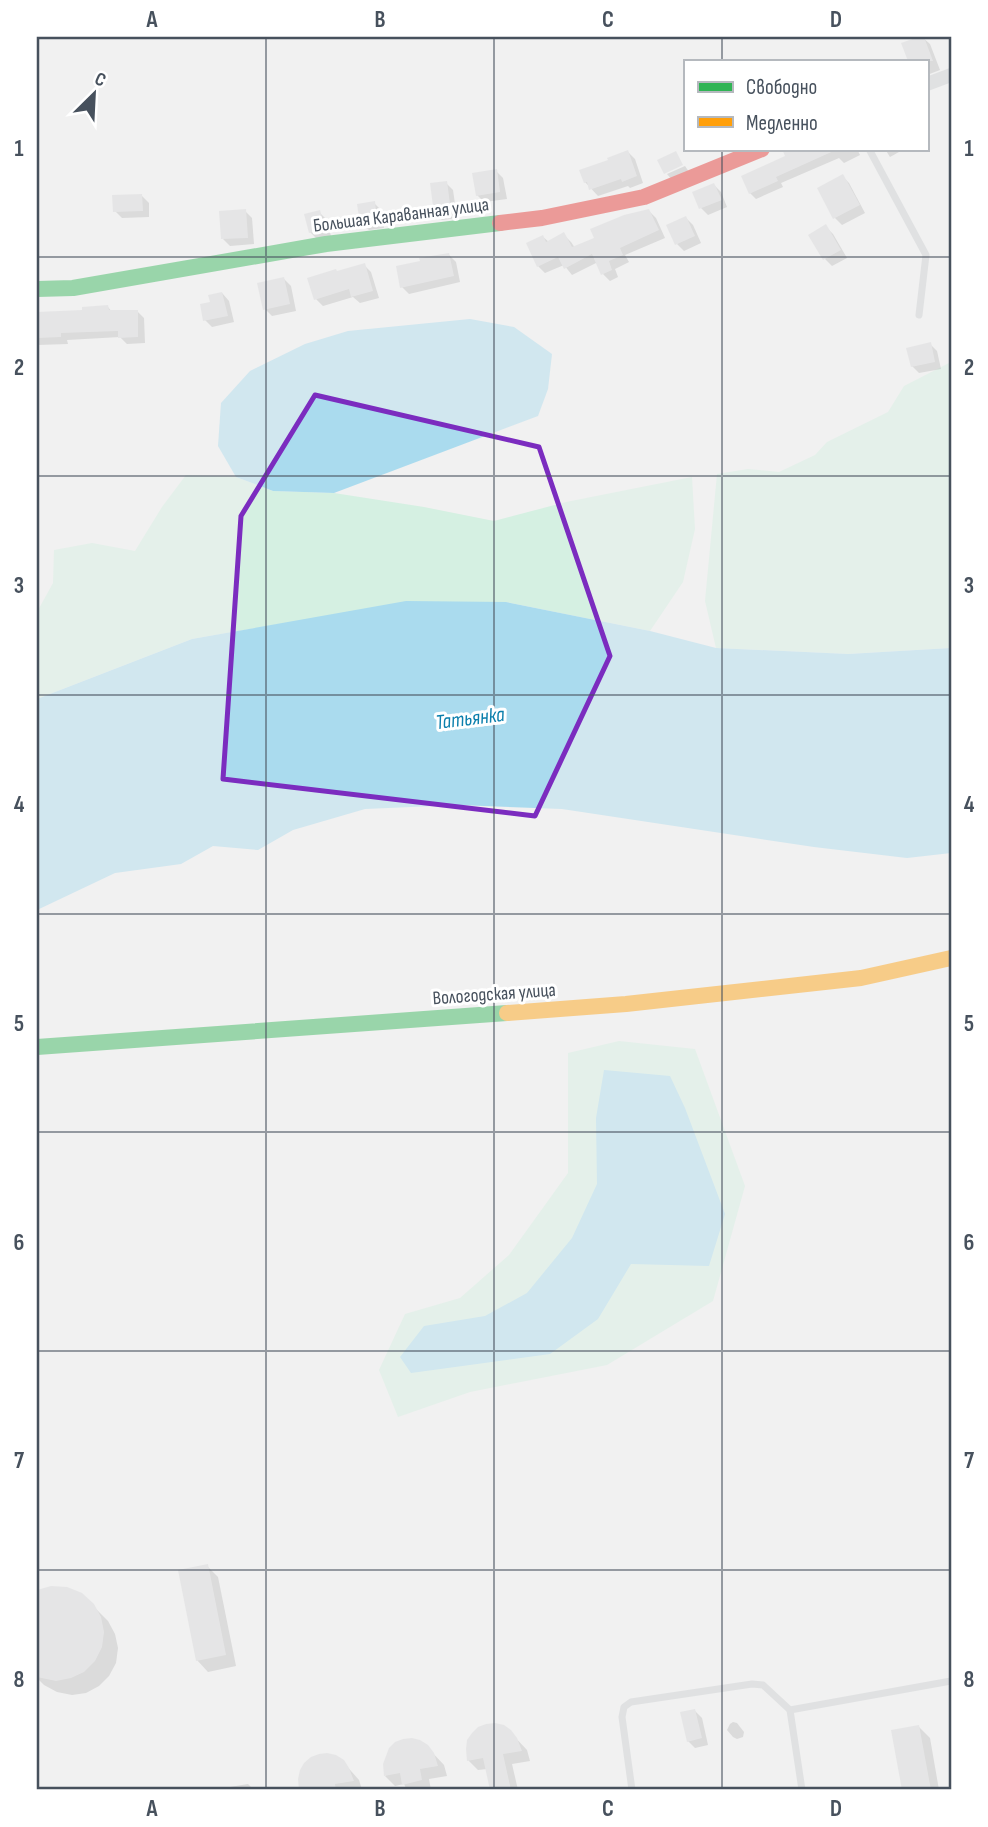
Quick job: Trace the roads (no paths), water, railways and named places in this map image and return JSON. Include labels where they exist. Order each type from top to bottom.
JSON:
[{"type":"main road","name":"Большая Караванная улица","points":[[37,289],[73,288],[326,244],[542,218],[643,197],[760,150]]},
{"type":"main road","name":"Вологодская улица","points":[[37,1047],[626,1004],[861,978],[951,958]]},
{"type":"street","points":[[928,84],[951,75]]},
{"type":"lane","points":[[870,150],[926,255],[919,315]]},
{"type":"lane","points":[[790,1710],[951,1681]]},
{"type":"lane","points":[[632,1790],[622,1717],[624,1707],[631,1702],[752,1684],[763,1685],[790,1710],[802,1790]]},
{"type":"water","points":[[470,319],[514,327],[552,354],[548,389],[538,416],[334,493],[273,491],[236,477],[218,446],[221,403],[250,371],[305,344],[348,331]]},
{"type":"water","name":"Татьянка","points":[[406,601],[506,602],[650,631],[716,648],[848,654],[951,648],[951,853],[907,858],[814,847],[562,809],[457,805],[365,809],[293,830],[258,850],[213,846],[181,864],[115,873],[37,910],[37,699],[192,639]]},
{"type":"water","points":[[604,1070],[670,1076],[725,1214],[709,1266],[631,1264],[598,1319],[550,1354],[411,1373],[400,1357],[424,1326],[485,1316],[527,1293],[572,1238],[597,1184],[596,1118]]}]
